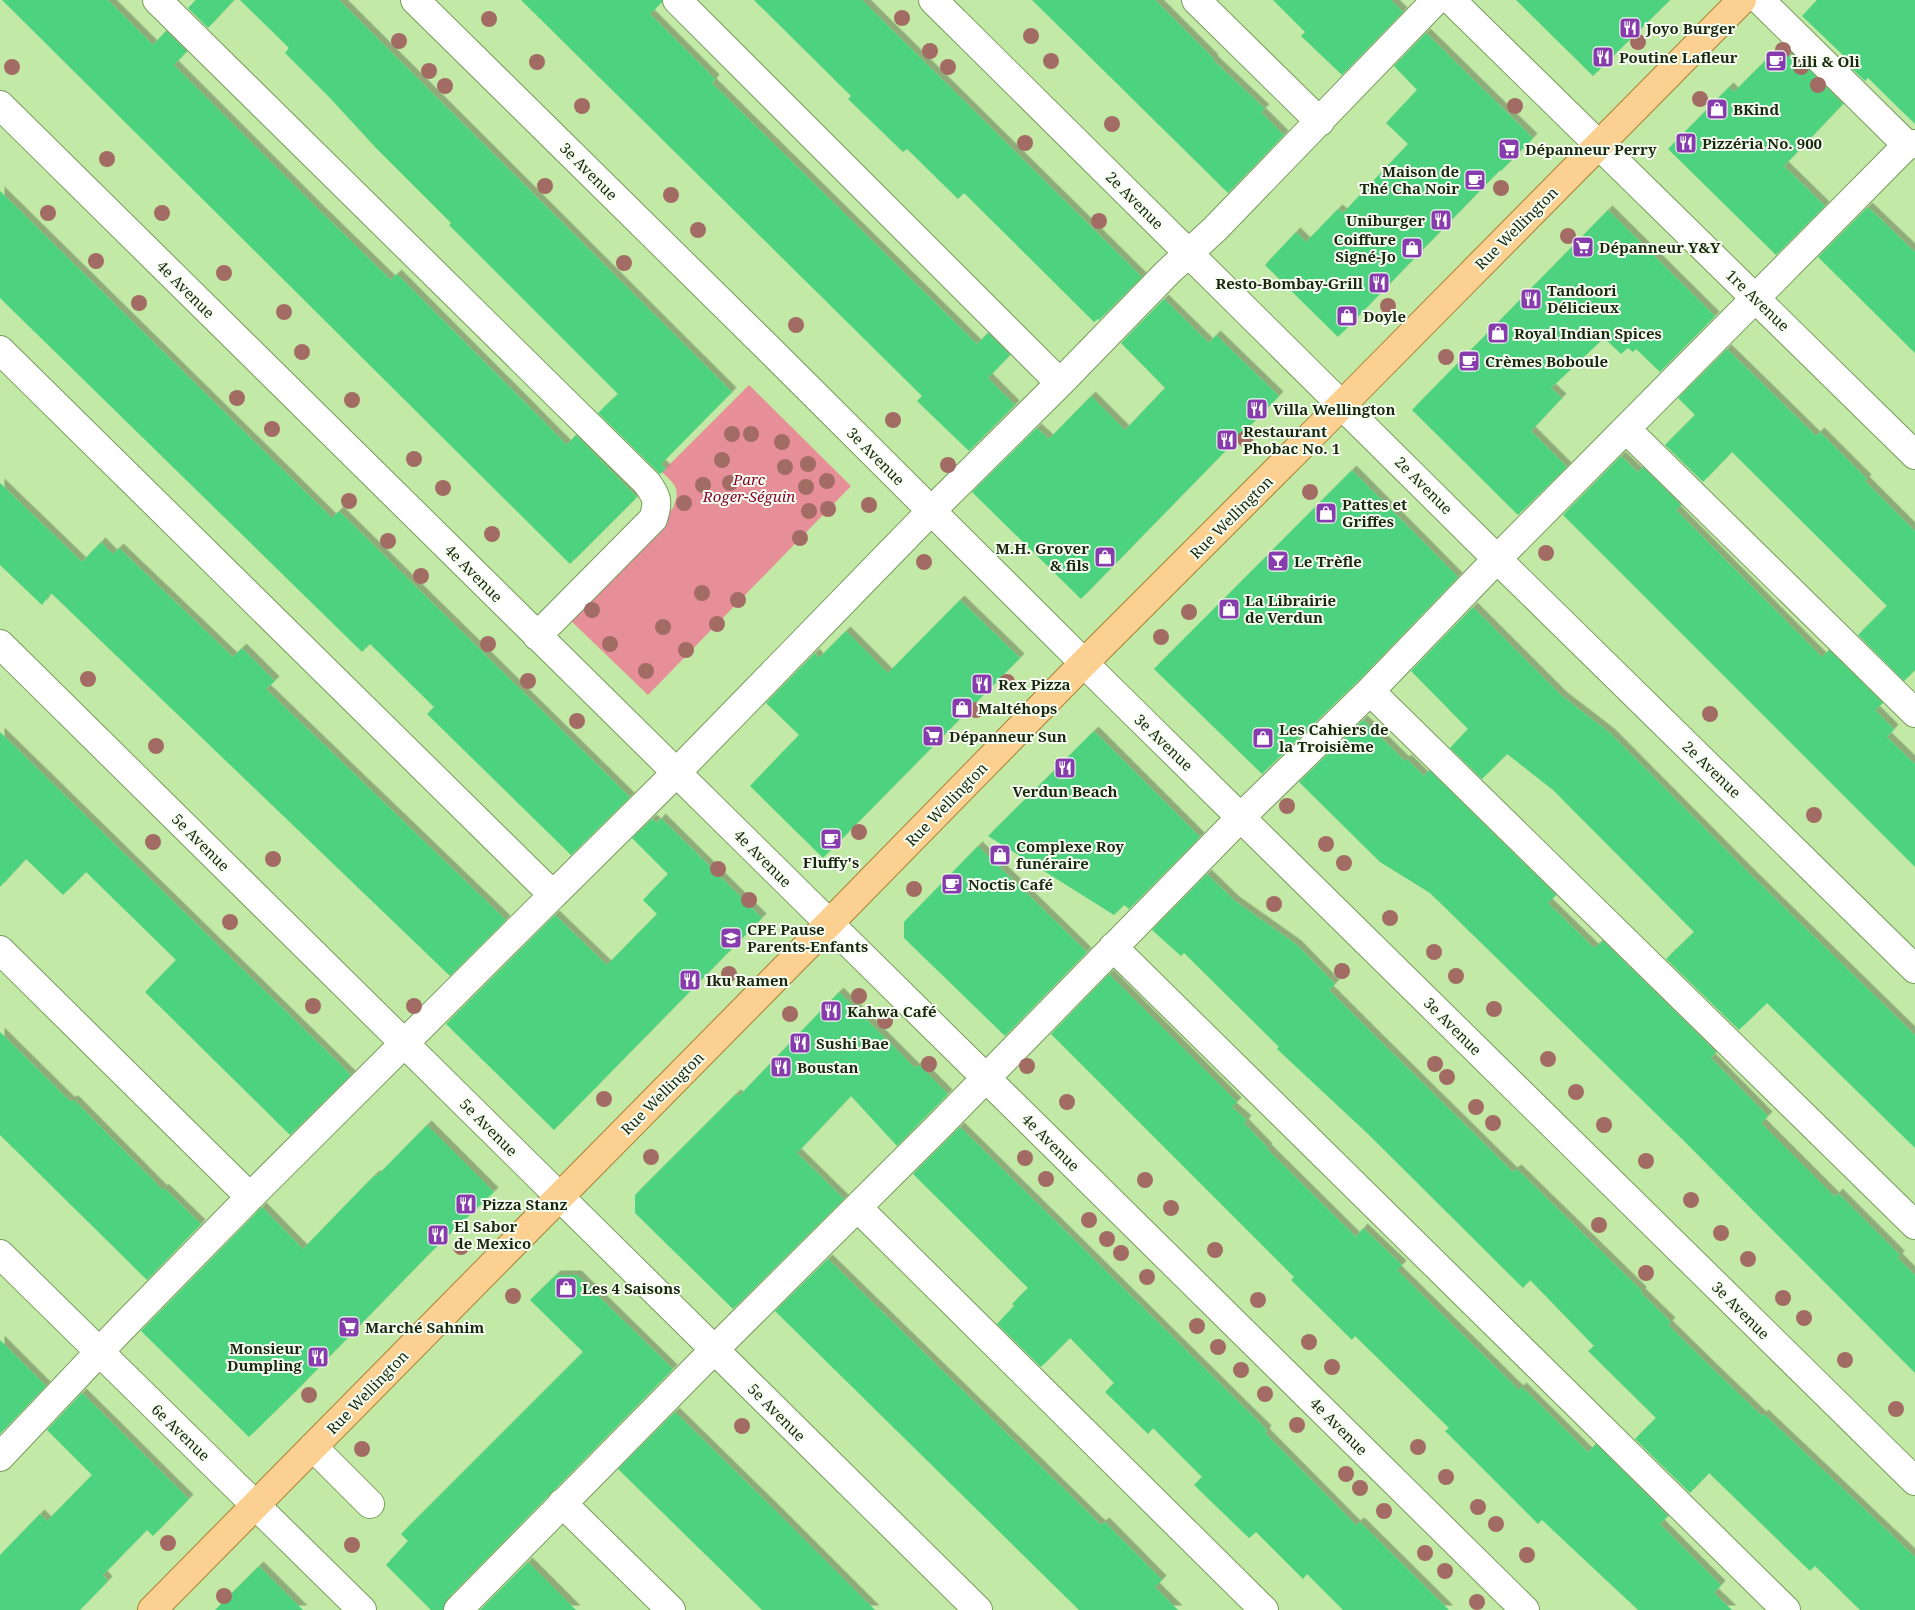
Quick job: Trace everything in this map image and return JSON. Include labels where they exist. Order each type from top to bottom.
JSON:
[{"type":"main road","name":"Rue Wellington","points":[[152,1610],[1084,663],[1742,0]]},
{"type":"street","points":[[156,0],[640,476],[656,496],[657,508],[653,519],[537,636]]},
{"type":"street","name":"3e Avenue","points":[[415,0],[1084,663],[1915,1481]]},
{"type":"street","points":[[677,0],[1060,383]]},
{"type":"street","name":"2e Avenue","points":[[933,0],[1915,969]]},
{"type":"street","points":[[1196,0],[1320,122]]},
{"type":"street","points":[[0,1457],[250,1197],[406,1044],[676,773],[932,511],[1215,229],[1436,0]]},
{"type":"street","name":"1re Avenue","points":[[1451,0],[1915,455]]},
{"type":"street","points":[[458,1610],[714,1350],[858,1208],[1241,817],[1370,691],[1756,297],[1911,145],[1760,0]]},
{"type":"street","name":"4e Avenue","points":[[0,105],[1526,1610]]},
{"type":"street","points":[[0,350],[553,895]]},
{"type":"street","points":[[1626,430],[1915,713]]},
{"type":"street","name":"5e Avenue","points":[[0,644],[978,1610]]},
{"type":"street","points":[[1370,691],[1915,1225]]},
{"type":"street","points":[[1114,947],[1786,1610]]},
{"type":"street","points":[[0,950],[250,1197]]},
{"type":"street","points":[[858,1208],[1264,1610]]},
{"type":"street","name":"6e Avenue","points":[[0,1254],[362,1610]]},
{"type":"street","points":[[313,1447],[370,1504]]},
{"type":"street","points":[[562,1503],[671,1610]]},
{"type":"green space","name":"Parc Roger-Séguin","points":[[749,385],[851,486],[648,695],[568,618],[673,508],[677,496],[676,488],[662,472]]},
{"type":"building","points":[[2,0],[108,0],[153,45],[166,31],[187,51],[174,65],[317,208],[391,280],[397,274],[567,445],[576,435],[637,497],[570,564]]},
{"type":"building","points":[[196,0],[234,0],[208,28],[188,8]]},
{"type":"building","points":[[240,0],[339,0],[732,392],[661,464],[666,469],[660,474],[598,413],[618,394],[449,225],[451,223],[285,53],[289,48]]},
{"type":"building","points":[[521,0],[662,0],[650,14],[715,79],[712,83],[977,344],[988,333],[1010,355],[988,378],[1015,405],[969,451],[917,401],[922,396]]},
{"type":"building","points":[[754,0],[862,0],[1142,277],[1099,320],[1094,322],[964,193],[958,199],[907,149],[903,152],[848,99],[851,96]]},
{"type":"building","points":[[1032,0],[1155,0],[1213,60],[1265,109],[1261,112],[1284,135],[1228,193]]},
{"type":"building","points":[[1273,0],[1391,0],[1403,12],[1342,75],[1301,36],[1305,32]]},
{"type":"building","points":[[1516,0],[1670,0],[1593,76]]},
{"type":"building","points":[[1817,0],[1915,0],[1915,124],[1868,78],[1865,81],[1842,59],[1847,59],[1802,16]]},
{"type":"building","points":[[1426,33],[1533,138],[1338,337],[1265,265],[1296,232],[1306,242],[1338,209],[1343,213],[1408,144],[1386,123],[1417,90],[1394,66]]},
{"type":"building","points":[[1771,55],[1795,56],[1843,104],[1784,166],[1825,206],[1776,255],[1668,149],[1729,87],[1734,92]]},
{"type":"building","points":[[0,191],[332,518],[339,511],[630,797],[571,855],[427,714],[434,707],[370,644],[362,652],[0,298]]},
{"type":"building","points":[[1868,207],[1915,252],[1915,353],[1818,257]]},
{"type":"building","points":[[1608,210],[1715,316],[1660,372],[1636,349],[1633,352],[1628,348],[1621,354],[1604,338],[1551,388],[1562,398],[1531,431],[1567,467],[1518,515],[1412,410]]},
{"type":"building","points":[[1164,299],[1209,343],[1216,335],[1279,396],[1081,599],[972,492],[1037,428],[1049,439],[1091,396],[1125,430],[1165,388],[1121,343]]},
{"type":"building","points":[[1727,349],[1816,436],[1820,432],[1915,531],[1915,670],[1904,681],[1858,635],[1887,606],[1732,452],[1703,482],[1665,445],[1695,415],[1678,398]]},
{"type":"building","points":[[1621,456],[1638,472],[1643,467],[1681,505],[1676,510],[1822,657],[1829,650],[1883,703],[1875,710],[1894,729],[1887,737],[1915,764],[1915,867],[1563,515]]},
{"type":"building","points":[[1352,470],[1458,577],[1359,680],[1262,774],[1154,669]]},
{"type":"building","points":[[0,483],[82,562],[101,542],[113,554],[119,548],[233,657],[242,648],[275,681],[266,689],[506,920],[450,976],[51,593],[42,605],[0,565]]},
{"type":"building","points":[[960,600],[1020,658],[823,858],[750,786],[799,735],[766,703],[815,653],[819,658],[846,631],[888,673]]},
{"type":"building","points":[[1473,607],[1562,696],[1610,733],[1751,875],[1915,1035],[1915,1148],[1767,1003],[1739,1030],[1666,959],[1694,932],[1553,790],[1507,754],[1482,779],[1450,748],[1468,729],[1411,671]]},
{"type":"building","points":[[1363,720],[1405,761],[1407,759],[1424,776],[1429,770],[1556,895],[1548,903],[1594,948],[1603,941],[1716,1052],[1711,1058],[1768,1116],[1761,1123],[1835,1197],[1838,1193],[1900,1255],[1898,1258],[1915,1275],[1915,1373],[1684,1141],[1430,893],[1380,862],[1299,782]]},
{"type":"building","points":[[1094,731],[1200,837],[1129,909],[1124,905],[1114,915],[988,836]]},
{"type":"building","points":[[0,732],[351,1075],[290,1135],[145,992],[176,960],[86,872],[63,895],[26,859],[0,887]]},
{"type":"building","points":[[661,818],[762,918],[554,1130],[446,1024],[555,915],[607,965],[657,914],[643,900],[668,874],[632,838],[652,819],[657,823]]},
{"type":"building","points":[[978,846],[1087,952],[1005,1036],[904,938],[904,922]]},
{"type":"building","points":[[1207,874],[1235,901],[1297,945],[1335,984],[1329,990],[1374,1035],[1513,1172],[1517,1169],[1642,1291],[1641,1293],[1671,1322],[1668,1325],[1716,1372],[1762,1416],[1764,1414],[1915,1557],[1915,1610],[1860,1610],[1815,1566],[1810,1571],[1709,1473],[1690,1493],[1635,1439],[1656,1418],[1588,1351],[1594,1346],[1530,1280],[1523,1288],[1368,1134],[1277,1049],[1279,1047],[1184,953],[1181,956],[1152,930]]},
{"type":"building","points":[[1109,974],[1237,1102],[1232,1107],[1247,1120],[1244,1123],[1267,1149],[1356,1237],[1363,1228],[1402,1265],[1397,1270],[1519,1390],[1522,1387],[1588,1452],[1596,1444],[1668,1516],[1660,1524],[1721,1585],[1714,1593],[1732,1610],[1638,1610],[1542,1520],[1538,1524],[1445,1431],[1449,1428],[1355,1336],[1352,1340],[1291,1280],[1294,1277],[1051,1034]]},
{"type":"building","points":[[839,992],[915,1068],[919,1065],[948,1094],[897,1146],[851,1096],[797,1153],[844,1199],[733,1309],[635,1213],[635,1195],[736,1094],[739,1096]]},
{"type":"building","points":[[0,1032],[70,1101],[74,1100],[163,1190],[164,1188],[201,1224],[147,1280],[0,1135]]},
{"type":"building","points":[[427,1125],[494,1192],[430,1253],[249,1437],[141,1331],[262,1207],[303,1249]]},
{"type":"building","points":[[960,1127],[1267,1430],[1265,1433],[1356,1525],[1360,1522],[1449,1610],[1343,1610],[1307,1574],[1303,1579],[1256,1532],[1249,1538],[1194,1485],[1202,1477],[1153,1428],[1148,1434],[1105,1392],[1114,1383],[1070,1338],[1041,1367],[997,1324],[1014,1306],[1012,1304],[1028,1288],[913,1174]]},
{"type":"building","points":[[828,1259],[1101,1525],[1105,1522],[1162,1580],[1155,1587],[1178,1610],[1079,1610],[775,1311]]},
{"type":"building","points":[[556,1275],[577,1275],[673,1369],[447,1599],[443,1610],[431,1610],[386,1565],[408,1541],[401,1534],[583,1352],[530,1300]]},
{"type":"building","points":[[0,1340],[46,1386],[0,1434]]},
{"type":"building","points":[[82,1393],[189,1499],[153,1536],[147,1530],[103,1575],[108,1581],[80,1610],[0,1610],[0,1555],[40,1514],[47,1521],[92,1475],[47,1430]]},
{"type":"building","points":[[675,1412],[875,1610],[762,1610],[618,1469]]},
{"type":"building","points":[[528,1562],[576,1610],[480,1610]]},
{"type":"building","points":[[259,1566],[303,1610],[215,1610]]},
{"type":"place","name":"Joyo Burger","points":[[1630,28]]},
{"type":"place","name":"Poutine Lafleur","points":[[1603,57]]},
{"type":"place","name":"Lili & Oli","points":[[1776,61]]},
{"type":"place","name":"BKind","points":[[1717,109]]},
{"type":"place","name":"Pizzéria No. 900","points":[[1686,143]]},
{"type":"place","name":"Dépanneur Perry","points":[[1509,149]]},
{"type":"place","name":"Maison de Thé Cha Noir","points":[[1475,180]]},
{"type":"place","name":"Uniburger","points":[[1441,220]]},
{"type":"place","name":"Dépanneur Y&Y","points":[[1583,247]]},
{"type":"place","name":"Coiffure Signé-Jo","points":[[1412,248]]},
{"type":"place","name":"Resto-Bombay-Grill","points":[[1379,283]]},
{"type":"place","name":"Tandoori Délicieux","points":[[1531,299]]},
{"type":"place","name":"Doyle","points":[[1347,316]]},
{"type":"place","name":"Royal Indian Spices","points":[[1498,333]]},
{"type":"place","name":"Crèmes Boboule","points":[[1469,361]]},
{"type":"place","name":"Villa Wellington","points":[[1257,409]]},
{"type":"place","name":"Restaurant Phobac No. 1","points":[[1227,440]]},
{"type":"place","name":"Pattes et Griffes","points":[[1326,513]]},
{"type":"place","name":"M.H. Grover & fils","points":[[1105,557]]},
{"type":"place","name":"Le Trèfle","points":[[1278,561]]},
{"type":"place","name":"La Librairie de Verdun","points":[[1229,609]]},
{"type":"place","name":"Rex Pizza","points":[[982,684]]},
{"type":"place","name":"Maltéhops","points":[[962,708]]},
{"type":"place","name":"Dépanneur Sun","points":[[933,736]]},
{"type":"place","name":"Les Cahiers de la Troisième","points":[[1263,738]]},
{"type":"place","name":"Verdun Beach","points":[[1065,768]]},
{"type":"place","name":"Fluffy's","points":[[831,839]]},
{"type":"place","name":"Complexe Roy funéraire","points":[[1000,855]]},
{"type":"place","name":"Noctis Café","points":[[952,884]]},
{"type":"place","name":"CPE Pause Parents-Enfants","points":[[731,938]]},
{"type":"place","name":"Iku Ramen","points":[[690,980]]},
{"type":"place","name":"Kahwa Café","points":[[831,1011]]},
{"type":"place","name":"Sushi Bae","points":[[800,1043]]},
{"type":"place","name":"Boustan","points":[[781,1067]]},
{"type":"place","name":"Pizza Stanz","points":[[466,1204]]},
{"type":"place","name":"El Sabor de Mexico","points":[[438,1235]]},
{"type":"place","name":"Les 4 Saisons","points":[[566,1288]]},
{"type":"place","name":"Marché Sahnim","points":[[349,1327]]},
{"type":"place","name":"Monsieur Dumpling","points":[[318,1357]]}]
